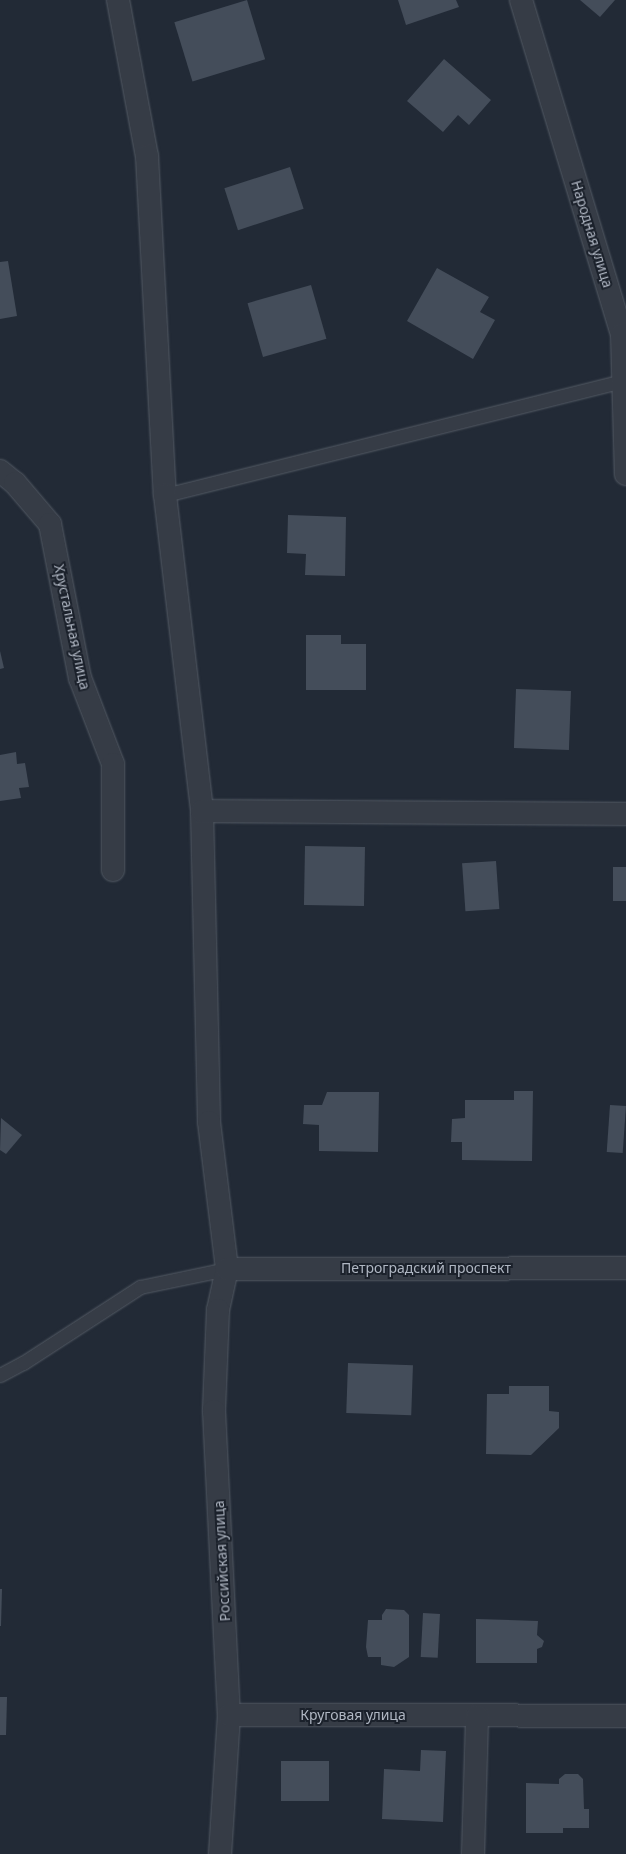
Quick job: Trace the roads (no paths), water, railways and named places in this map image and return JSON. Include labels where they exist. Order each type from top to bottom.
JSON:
[{"type":"street","name":"Российская улица","points":[[118,0],[147,156],[165,495],[202,811],[209,1122],[227,1269],[218,1310],[214,1411],[229,1715],[220,1854]]},
{"type":"street","name":"Народная улица","points":[[521,0],[622,334],[626,381],[626,474]]},
{"type":"street","name":"Хрустальная улица","points":[[0,471],[15,483],[50,524],[80,678],[114,764],[113,870]]},
{"type":"street","points":[[202,811],[626,814]]},
{"type":"street","name":"Петроградский проспект","points":[[227,1269],[626,1268]]},
{"type":"street","name":"Круговая улица","points":[[229,1715],[626,1716]]},
{"type":"street","points":[[473,1854],[477,1716]]},
{"type":"lane","points":[[165,495],[626,381]]},
{"type":"lane","points":[[0,1375],[23,1363],[140,1287],[227,1269]]}]
